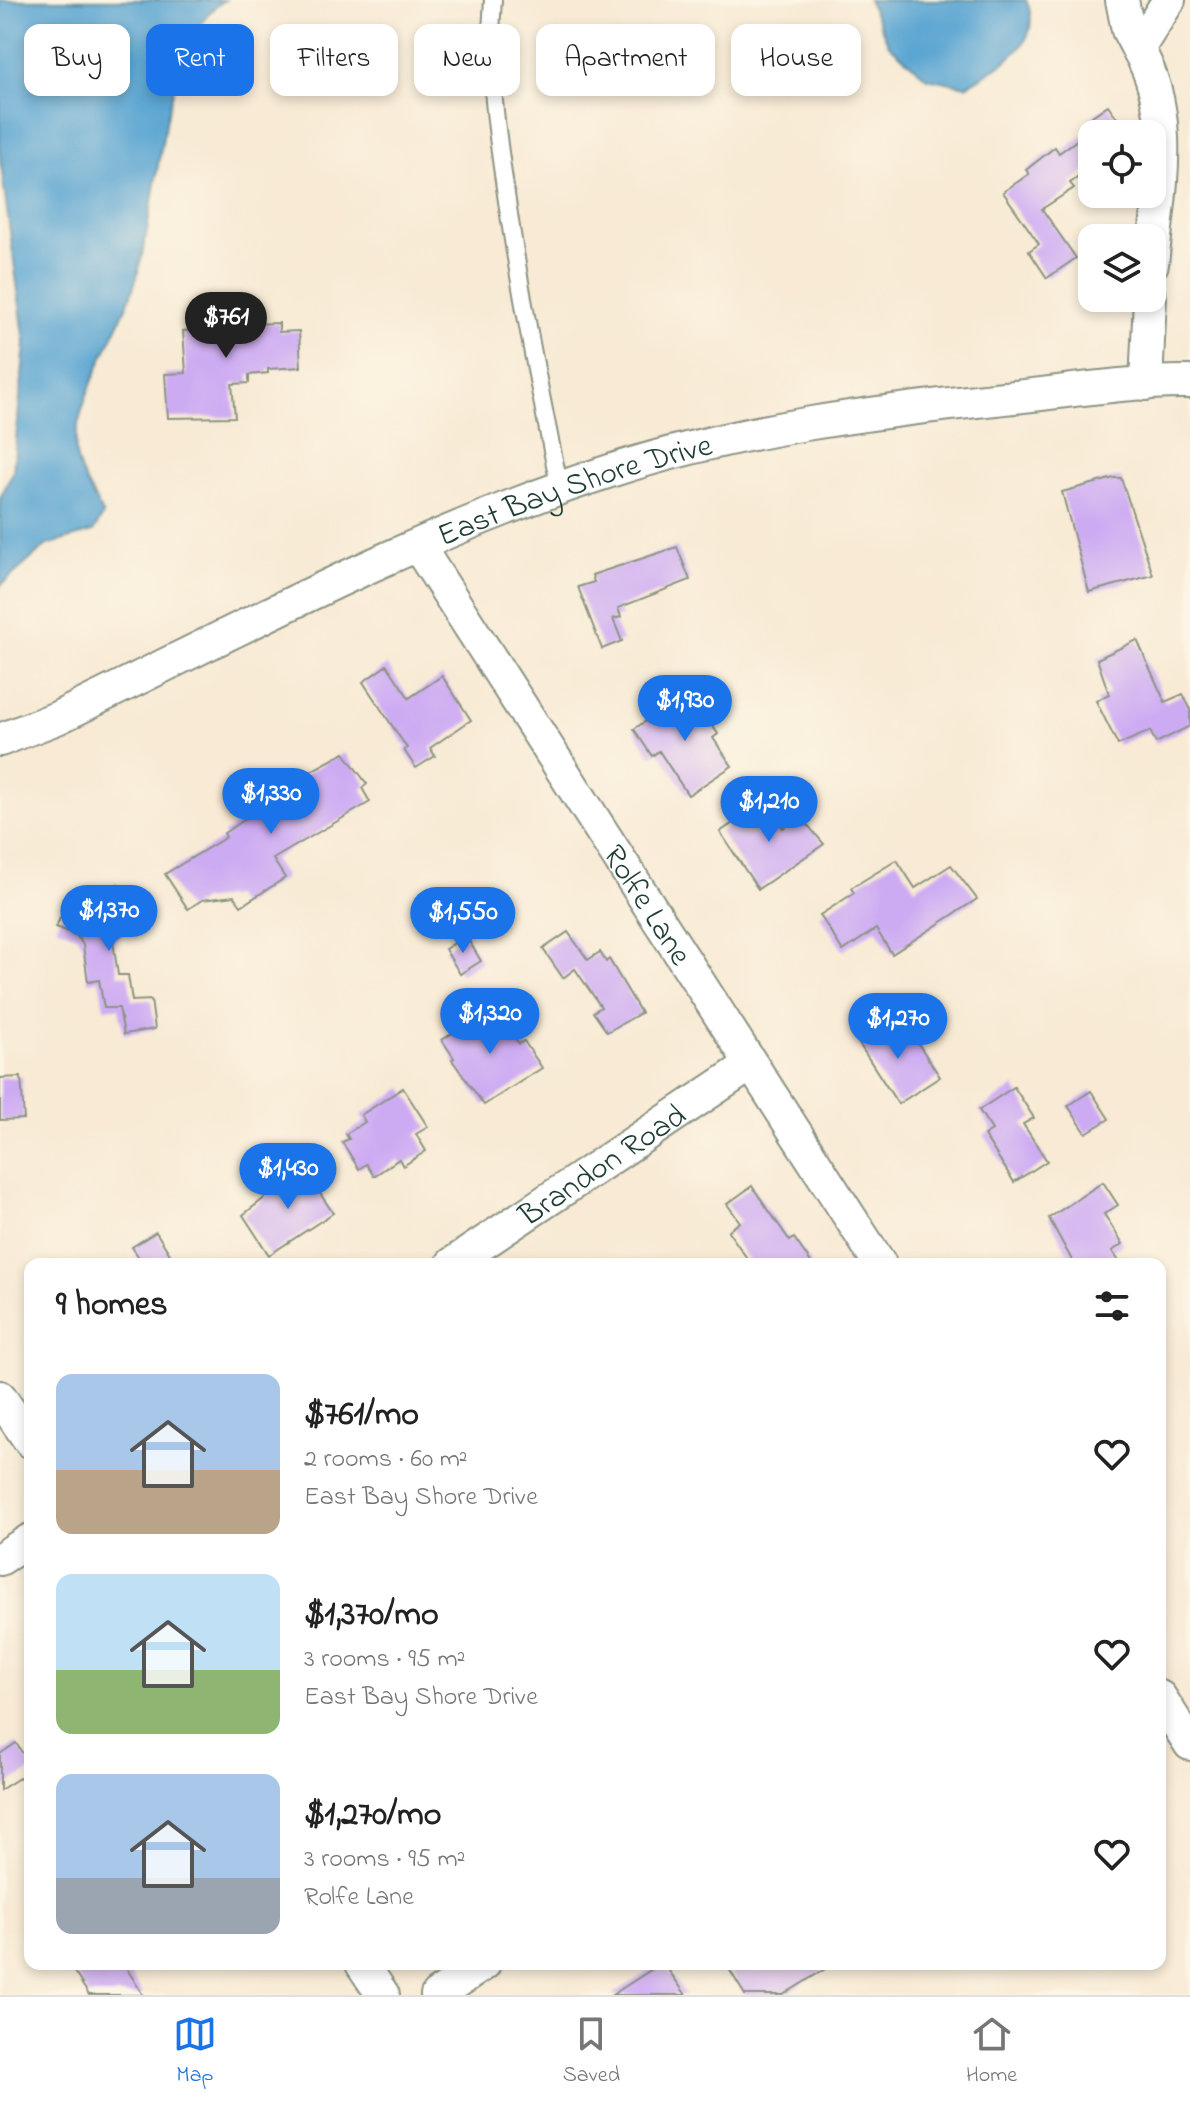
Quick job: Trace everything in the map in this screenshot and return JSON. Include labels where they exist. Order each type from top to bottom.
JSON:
[{"type":"street","points":[[1122,0],[1128,30],[1160,103],[1164,144],[1156,224]]},
{"type":"street","points":[[1138,49],[1169,0]]},
{"type":"street","points":[[1146,384],[1149,312]]},
{"type":"street","name":"East Bay Shore Drive","points":[[0,740],[57,718],[472,520],[692,447],[792,425],[917,407],[1190,382]]},
{"type":"street","name":"Rolfe Lane","points":[[418,546],[876,1258]]},
{"type":"street","name":"Brandon Road","points":[[461,1258],[750,1065]]},
{"type":"street","points":[[0,1397],[24,1432]]},
{"type":"street","points":[[0,1559],[24,1544]]},
{"type":"street","points":[[1166,1706],[1190,1744]]},
{"type":"street","points":[[366,1970],[383,1995]]},
{"type":"street","points":[[437,1995],[475,1970]]},
{"type":"lane","points":[[493,0],[492,78],[499,149],[526,330],[560,489]]},
{"type":"water","points":[[0,0],[225,0],[201,24],[146,24],[146,96],[172,96],[139,267],[129,300],[86,397],[76,437],[77,461],[103,515],[93,532],[47,545],[0,586],[0,498],[13,472],[25,343],[0,158]]},
{"type":"water","points":[[868,0],[1026,0],[1031,16],[1030,30],[1015,53],[966,86],[927,78],[889,45]]},
{"type":"building","points":[[1108,105],[1118,120],[1089,120]]},
{"type":"building","points":[[1078,139],[1078,177],[1070,183],[1074,188],[1042,209],[1076,258],[1047,278],[1029,251],[1039,244],[1003,192],[1029,174],[1026,170],[1055,147],[1059,153]]},
{"type":"building","points":[[246,302],[247,324],[279,323],[279,332],[299,331],[301,367],[268,369],[268,373],[249,375],[249,383],[232,384],[235,417],[168,418],[165,374],[186,373],[183,331],[197,330],[195,307]]},
{"type":"building","points":[[1121,478],[1153,575],[1089,592],[1062,492]]},
{"type":"building","points":[[677,547],[690,580],[618,608],[621,617],[613,619],[622,641],[602,649],[578,587],[594,582],[592,575]]},
{"type":"building","points":[[1137,640],[1165,702],[1183,694],[1190,708],[1190,726],[1156,743],[1150,731],[1118,745],[1096,701],[1109,694],[1097,659]]},
{"type":"building","points":[[387,665],[409,698],[442,676],[471,720],[430,748],[435,756],[416,768],[404,750],[407,748],[363,682]]},
{"type":"building","points":[[689,692],[718,734],[713,738],[732,766],[688,795],[659,751],[652,756],[634,729]]},
{"type":"building","points":[[344,753],[367,784],[362,788],[370,802],[273,859],[285,878],[241,906],[234,896],[202,900],[188,909],[165,874],[226,837],[224,833],[280,797],[276,790]]},
{"type":"building","points":[[765,801],[783,828],[800,816],[824,844],[758,889],[720,832]]},
{"type":"building","points":[[897,860],[915,888],[951,865],[977,899],[892,954],[876,929],[843,951],[820,915],[854,893],[851,888]]},
{"type":"building","points":[[118,884],[144,917],[113,941],[118,975],[128,975],[132,1001],[151,1000],[155,1029],[124,1034],[119,1008],[104,1008],[99,980],[88,982],[83,945],[76,935],[56,927],[69,898],[88,907]]},
{"type":"building","points":[[568,932],[588,960],[600,952],[606,962],[609,959],[641,1013],[607,1032],[593,1012],[601,1007],[575,969],[563,978],[543,949]]},
{"type":"building","points":[[466,936],[481,961],[460,974],[445,949]]},
{"type":"building","points":[[491,1008],[519,1044],[524,1041],[542,1068],[484,1105],[452,1060],[454,1058],[442,1040]]},
{"type":"building","points":[[885,1020],[896,1036],[908,1028],[940,1077],[898,1104],[856,1039]]},
{"type":"building","points":[[21,1077],[24,1119],[0,1120],[0,1078]]},
{"type":"building","points":[[1014,1087],[1034,1118],[1023,1124],[1047,1161],[1014,1182],[984,1135],[992,1130],[979,1110]]},
{"type":"building","points":[[403,1088],[428,1127],[416,1134],[426,1151],[403,1166],[399,1159],[374,1176],[366,1164],[359,1169],[342,1142],[349,1139],[346,1134],[365,1122],[361,1115]]},
{"type":"building","points":[[1091,1091],[1109,1119],[1086,1133],[1068,1106]]},
{"type":"building","points":[[301,1165],[333,1213],[269,1255],[243,1215],[277,1188],[273,1183]]},
{"type":"building","points":[[1103,1182],[1118,1205],[1104,1214],[1123,1244],[1112,1251],[1117,1258],[1071,1258],[1049,1218]]},
{"type":"building","points":[[752,1186],[790,1241],[794,1238],[808,1258],[747,1258],[728,1231],[740,1222],[727,1204]]},
{"type":"building","points":[[156,1232],[172,1258],[139,1258],[132,1247]]},
{"type":"building","points":[[16,1743],[24,1756],[24,1775],[0,1790],[0,1754]]},
{"type":"building","points":[[73,1970],[128,1970],[143,1995],[89,1995]]},
{"type":"building","points":[[651,1970],[668,1970],[686,1995],[612,1995]]},
{"type":"building","points":[[730,1970],[823,1970],[783,1995],[745,1995]]}]
